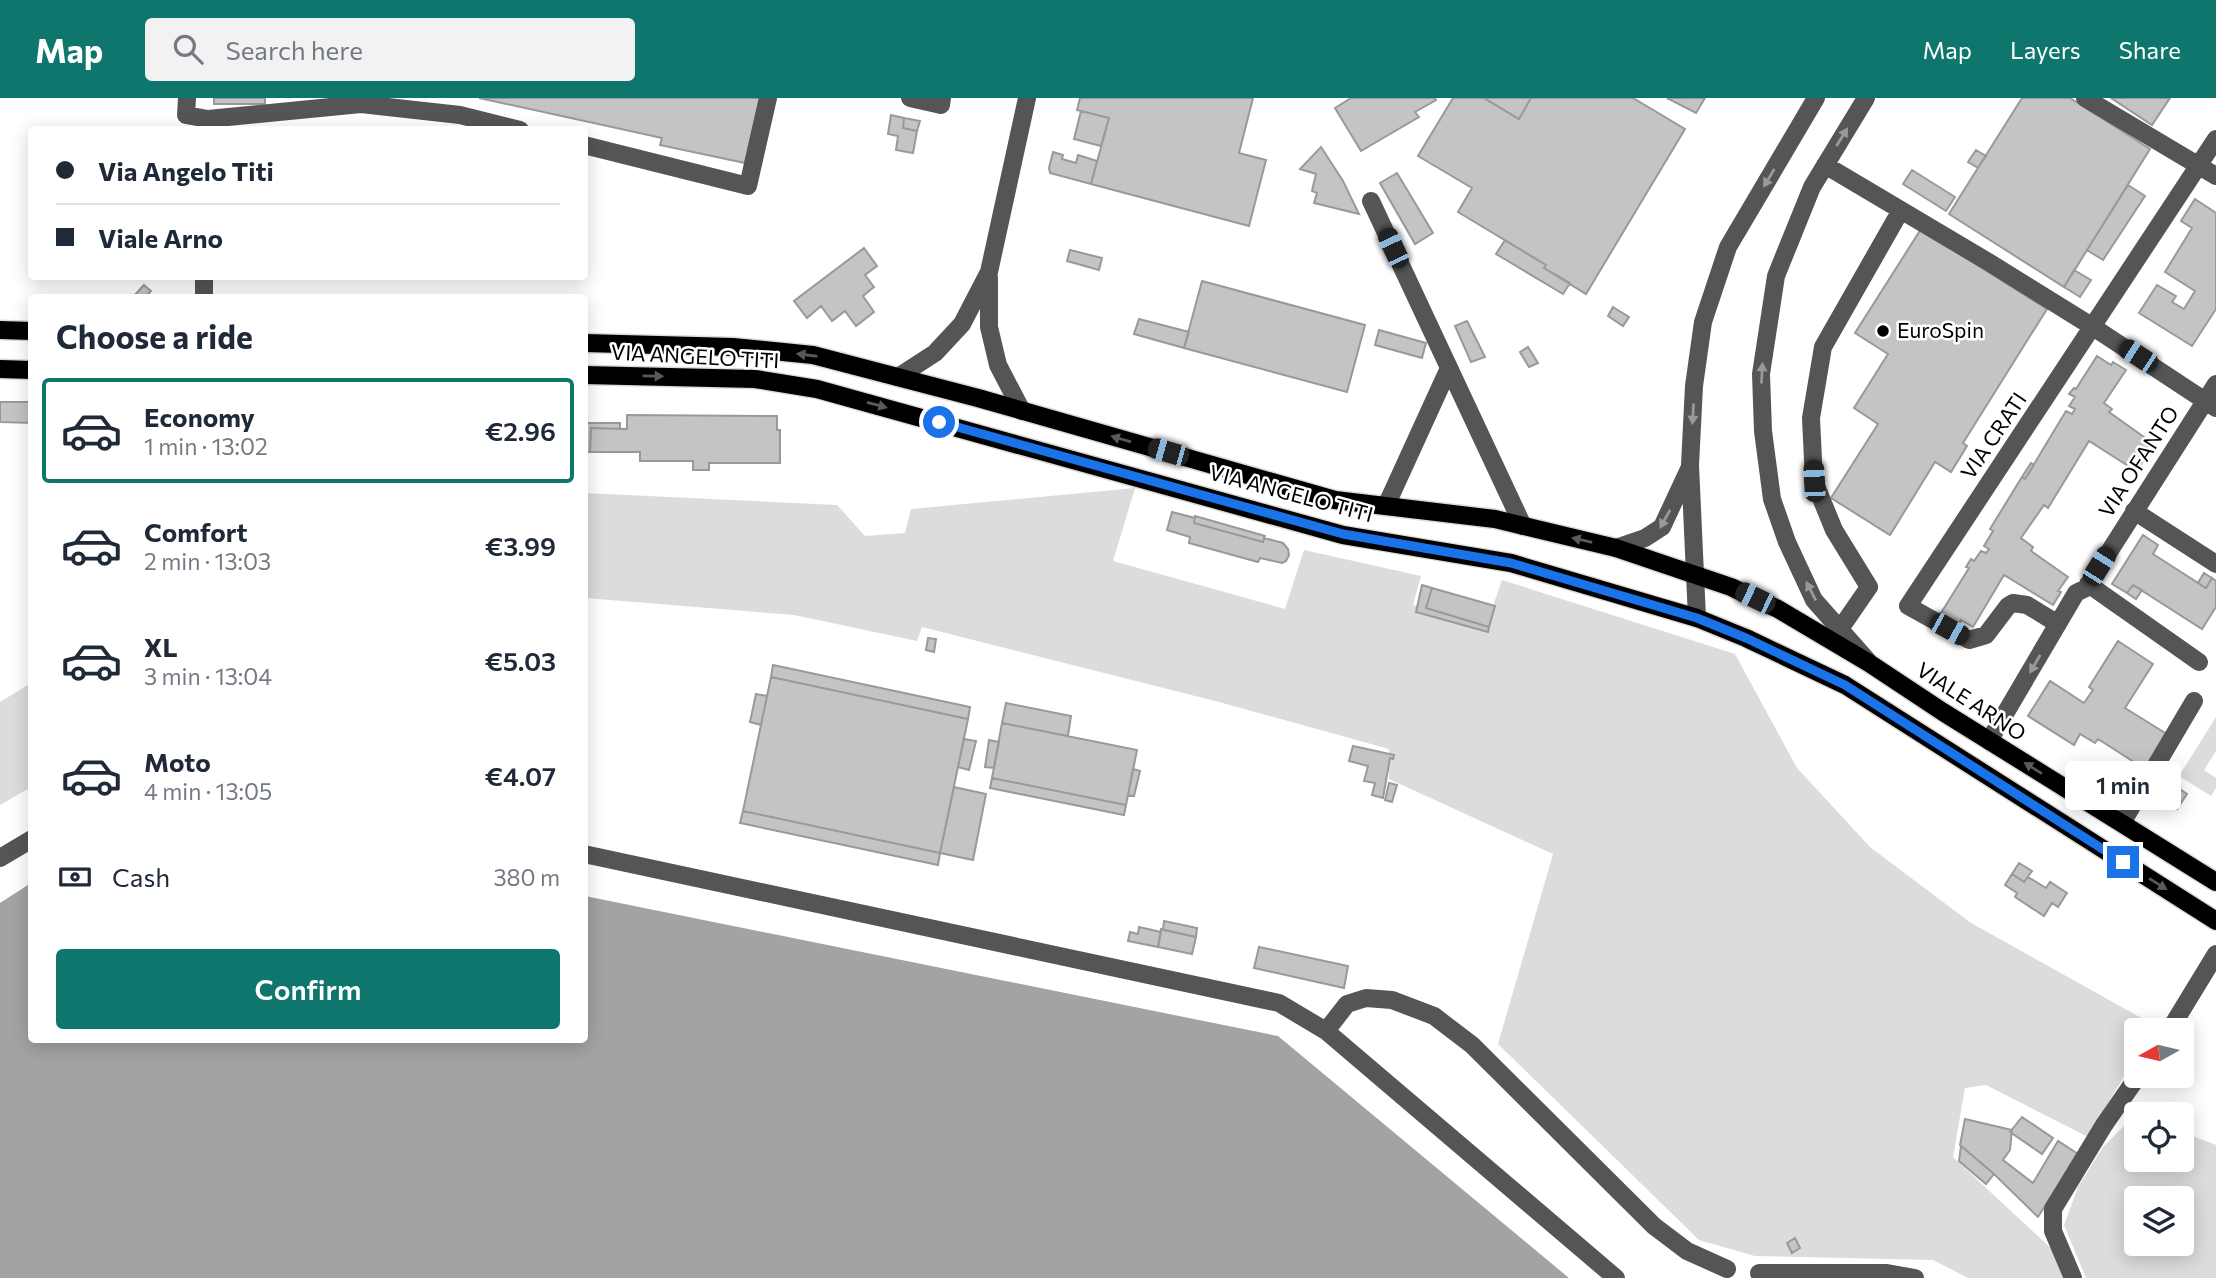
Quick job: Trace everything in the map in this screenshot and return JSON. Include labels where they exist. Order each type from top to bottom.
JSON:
[{"type":"main road","points":[[0,330],[28,331]]},
{"type":"main road","name":"VIA ANGELO TITI","points":[[588,343],[733,347],[813,355],[1335,500],[1495,519],[1616,548],[1694,574]]},
{"type":"main road","points":[[0,369],[28,370]]},
{"type":"main road","name":"VIA ANGELO TITI","points":[[588,375],[755,379],[817,389],[1343,534],[1511,563],[1697,618]]},
{"type":"main road","name":"VIALE ARNO","points":[[1694,574],[1731,587],[1778,609],[1869,663],[2216,882]]},
{"type":"main road","points":[[1697,618],[1845,685],[2216,921]]},
{"type":"street","points":[[187,98],[186,115],[208,124],[314,103],[360,104],[460,115],[504,126]]},
{"type":"street","points":[[588,146],[748,186],[768,98]]},
{"type":"street","points":[[910,98],[941,105],[942,98]]},
{"type":"street","points":[[1022,411],[998,365],[989,327],[989,272],[1027,98]]},
{"type":"street","points":[[1697,618],[1690,465],[1694,386],[1703,323],[1728,247],[1816,98]]},
{"type":"street","points":[[1867,98],[1812,187],[1776,276],[1761,374],[1763,431],[1772,499],[1787,542],[1814,600],[1869,663]]},
{"type":"street","points":[[2085,98],[2216,176]]},
{"type":"street","name":"VIA CRATI","points":[[2058,624],[2027,605],[2014,603],[1986,635],[1969,640],[1908,606],[2216,139]]},
{"type":"street","points":[[1825,165],[2093,327],[2211,405]]},
{"type":"street","points":[[1371,201],[1523,526]]},
{"type":"street","points":[[1840,629],[1870,587],[1834,530],[1814,481],[1811,418],[1823,347],[1901,210]]},
{"type":"street","points":[[898,377],[934,353],[962,324],[989,272]]},
{"type":"street","points":[[1386,506],[1449,368]]},
{"type":"street","name":"VIA OFANTO","points":[[1989,741],[2076,593],[2087,586],[2134,511],[2211,405],[2216,384]]},
{"type":"street","points":[[1616,548],[1645,538],[1662,527],[1690,465]]},
{"type":"street","points":[[2134,511],[2216,564]]},
{"type":"street","points":[[2087,586],[2199,662]]},
{"type":"street","points":[[2122,823],[2194,701]]},
{"type":"street","points":[[0,858],[28,841]]},
{"type":"street","points":[[588,855],[1279,1003],[1326,1031],[1616,1278]]},
{"type":"street","points":[[2177,1018],[2216,954]]},
{"type":"street","points":[[1326,1031],[1347,1004],[1366,998],[1392,1000],[1434,1016],[1472,1045],[1654,1227],[1687,1251],[1727,1269]]},
{"type":"street","points":[[2073,1278],[2053,1231],[2053,1209],[2130,1088]]},
{"type":"street","points":[[1759,1273],[1887,1273],[1915,1278]]},
{"type":"shaded area","points":[[1135,488],[1113,561],[1285,609],[1304,550],[1421,576],[1413,605],[1486,626],[1502,580],[1735,654],[1797,768],[1870,847],[1971,923],[2141,1018],[2124,1018],[2124,1076],[2088,1137],[1986,1085],[1965,1088],[1953,1157],[2054,1251],[2064,1278],[1968,1278],[1933,1260],[1755,1256],[1699,1240],[1498,1044],[1553,854],[1389,779],[1389,749],[1219,702],[922,627],[917,641],[794,615],[588,598],[588,493],[837,505],[865,536],[905,533],[911,509]]},
{"type":"shaded area","points":[[28,685],[28,789],[0,805],[0,702]]},
{"type":"shaded area","points":[[2216,717],[2216,751],[2204,770],[2216,778],[2216,788],[2211,796],[2179,776]]},
{"type":"shaded area","points":[[28,885],[28,1043],[588,1043],[588,897],[1278,1036],[1569,1278],[0,1278],[0,903]]},
{"type":"shaded area","points":[[2124,1126],[2124,1172],[2194,1172],[2194,1137],[2216,1145],[2216,1278],[2086,1278],[2064,1225],[2078,1187],[2103,1147]]},
{"type":"building","points":[[214,98],[265,98],[265,104],[214,104]]},
{"type":"building","points":[[479,98],[760,98],[745,163],[660,145],[662,138]]},
{"type":"building","points":[[1080,98],[1253,98],[1239,153],[1266,160],[1249,226],[1091,184],[1109,118],[1077,110]]},
{"type":"building","points":[[1351,98],[1436,100],[1415,112],[1419,117],[1361,151],[1335,108]]},
{"type":"building","points":[[1453,98],[1484,98],[1519,119],[1531,98],[1633,98],[1685,129],[1586,294],[1544,268],[1546,265],[1458,212],[1472,188],[1418,156]]},
{"type":"building","points":[[1484,98],[1531,98],[1519,119]]},
{"type":"building","points":[[1667,98],[1705,98],[1696,113]]},
{"type":"building","points":[[2022,98],[2070,98],[2150,149],[2064,287],[1949,214]]},
{"type":"building","points":[[2111,98],[2170,98],[2152,125]]},
{"type":"building","points":[[1081,111],[1109,118],[1101,146],[1074,139]]},
{"type":"building","points":[[891,115],[904,118],[903,128],[917,131],[913,153],[896,150],[898,136],[888,134]]},
{"type":"building","points":[[904,118],[920,121],[917,131],[903,128]]},
{"type":"building","points":[[1321,147],[1343,181],[1359,214],[1314,203],[1317,193],[1312,191],[1316,174],[1300,169]]},
{"type":"building","points":[[1976,150],[1986,156],[1978,168],[1968,162]]},
{"type":"building","points":[[1053,152],[1063,155],[1062,159],[1076,163],[1078,155],[1097,161],[1091,184],[1050,173]]},
{"type":"building","points":[[1912,170],[1955,197],[1946,211],[1903,184]]},
{"type":"building","points":[[1397,173],[1433,233],[1415,244],[1380,183]]},
{"type":"building","points":[[2128,185],[2145,196],[2103,260],[2087,250]]},
{"type":"building","points":[[2195,199],[2216,213],[2216,309],[2192,346],[2139,313],[2157,285],[2176,296],[2172,302],[2184,309],[2195,291],[2165,272],[2192,228],[2181,221]]},
{"type":"building","points":[[1921,229],[2047,309],[1963,443],[1967,446],[1951,472],[1935,462],[1890,535],[1831,498],[1878,424],[1854,408],[1888,354],[1855,333]]},
{"type":"building","points":[[1505,240],[1570,283],[1563,294],[1496,254]]},
{"type":"building","points":[[864,248],[877,266],[865,275],[874,287],[863,296],[874,312],[856,326],[845,311],[832,321],[821,306],[807,318],[794,301]]},
{"type":"building","points":[[1070,250],[1102,258],[1099,270],[1067,261]]},
{"type":"building","points":[[2074,270],[2091,280],[2080,297],[2064,287]]},
{"type":"building","points":[[1202,281],[1365,325],[1347,392],[1184,348]]},
{"type":"building","points":[[144,285],[151,291],[148,294],[136,294]]},
{"type":"building","points":[[1613,307],[1629,317],[1623,326],[1608,316]]},
{"type":"building","points":[[1139,319],[1189,332],[1184,348],[1134,334]]},
{"type":"building","points":[[1467,321],[1485,357],[1471,362],[1455,326]]},
{"type":"building","points":[[1379,330],[1426,343],[1422,358],[1375,345]]},
{"type":"building","points":[[1528,347],[1538,363],[1529,367],[1520,352]]},
{"type":"building","points":[[2097,356],[2126,370],[2104,403],[2112,409],[2109,412],[2151,442],[2142,456],[2145,458],[2136,471],[2089,441],[2048,508],[2044,505],[2021,538],[2033,547],[2031,551],[2068,577],[2058,591],[2061,592],[2053,605],[2004,575],[1973,627],[1961,620],[1959,624],[1941,613],[1969,568],[1966,567],[1971,559],[1974,561],[1981,551],[1986,553],[1989,549],[1984,546],[1993,531],[1990,529],[2022,477],[2025,479],[2066,411],[2072,414],[2075,409],[2069,406],[2075,397],[2069,394],[2076,389]]},
{"type":"building","points":[[0,402],[28,402],[28,423],[0,422]]},
{"type":"building","points":[[627,415],[777,416],[777,430],[780,430],[780,463],[709,463],[709,470],[693,470],[693,461],[640,461],[640,452],[590,452],[591,428],[627,429]]},
{"type":"building","points":[[588,423],[620,423],[620,429],[591,428],[590,452]]},
{"type":"building","points":[[2031,463],[2034,465],[2025,479],[2022,477]]},
{"type":"building","points":[[1172,512],[1195,518],[1194,523],[1263,542],[1264,538],[1283,543],[1289,555],[1282,563],[1260,558],[1258,562],[1189,543],[1190,537],[1167,530]]},
{"type":"building","points":[[1195,516],[1265,536],[1263,542],[1194,523]]},
{"type":"building","points":[[2143,535],[2158,545],[2153,554],[2206,588],[2212,578],[2216,581],[2216,607],[2202,629],[2133,585],[2127,593],[2112,584]]},
{"type":"building","points":[[2204,573],[2212,578],[2206,588],[2198,583]]},
{"type":"building","points":[[1422,585],[1432,588],[1426,608],[1489,627],[1488,632],[1416,612]]},
{"type":"building","points":[[2133,585],[2142,590],[2136,599],[2127,593]]},
{"type":"building","points":[[1432,588],[1495,606],[1489,627],[1426,608]]},
{"type":"building","points":[[928,638],[936,639],[934,652],[926,650]]},
{"type":"building","points":[[2118,641],[2153,664],[2125,708],[2170,736],[2148,771],[2098,739],[2095,743],[2080,734],[2074,745],[2028,716],[2050,681],[2084,703],[2093,690],[2089,687]]},
{"type":"building","points":[[773,665],[970,707],[968,719],[771,677]]},
{"type":"building","points":[[771,677],[968,719],[940,853],[743,811]]},
{"type":"building","points":[[756,694],[767,696],[761,725],[750,722]]},
{"type":"building","points":[[1006,703],[1071,716],[1068,736],[1002,723]]},
{"type":"building","points":[[1002,723],[1137,750],[1126,805],[992,778]]},
{"type":"building","points":[[964,739],[976,741],[969,770],[958,767]]},
{"type":"building","points":[[989,740],[999,742],[994,768],[985,767]]},
{"type":"building","points":[[1353,746],[1394,755],[1393,759],[1390,758],[1383,798],[1372,795],[1375,783],[1364,781],[1368,766],[1349,761]]},
{"type":"building","points":[[1133,769],[1140,771],[1134,796],[1128,795]]},
{"type":"building","points":[[992,778],[1126,805],[1124,815],[990,788]]},
{"type":"building","points":[[2164,778],[2187,794],[2177,809],[2154,794]]},
{"type":"building","points":[[1389,783],[1397,785],[1392,802],[1385,800]]},
{"type":"building","points":[[954,787],[986,794],[973,860],[940,853]]},
{"type":"building","points":[[743,811],[940,853],[938,865],[740,823]]},
{"type":"building","points":[[2019,863],[2032,871],[2024,882],[2012,874]]},
{"type":"building","points":[[2012,874],[2024,882],[2028,877],[2046,888],[2050,882],[2067,893],[2058,907],[2052,903],[2044,916],[2015,897],[2017,893],[2005,885]]},
{"type":"building","points":[[1164,921],[1197,928],[1196,937],[1163,930]]},
{"type":"building","points":[[1139,927],[1161,932],[1158,947],[1128,941],[1130,932],[1138,934]]},
{"type":"building","points":[[1161,929],[1196,937],[1192,954],[1158,947]]},
{"type":"building","points":[[1259,947],[1348,966],[1344,988],[1254,968]]},
{"type":"building","points":[[2022,1117],[2053,1138],[2042,1154],[2010,1132]]},
{"type":"building","points":[[1965,1119],[2012,1130],[2010,1150],[2003,1160],[2033,1183],[2058,1141],[2078,1154],[2038,1217],[1960,1145]]},
{"type":"building","points":[[1961,1146],[1994,1174],[1986,1184],[1959,1161]]},
{"type":"building","points":[[1795,1238],[1800,1248],[1792,1253],[1787,1243]]},
{"type":"place","name":"EuroSpin","points":[[1883,331]]},
{"type":"route","points":[[939,422],[1343,534],[1511,563],[1697,618],[1845,685],[2123,862]]}]
